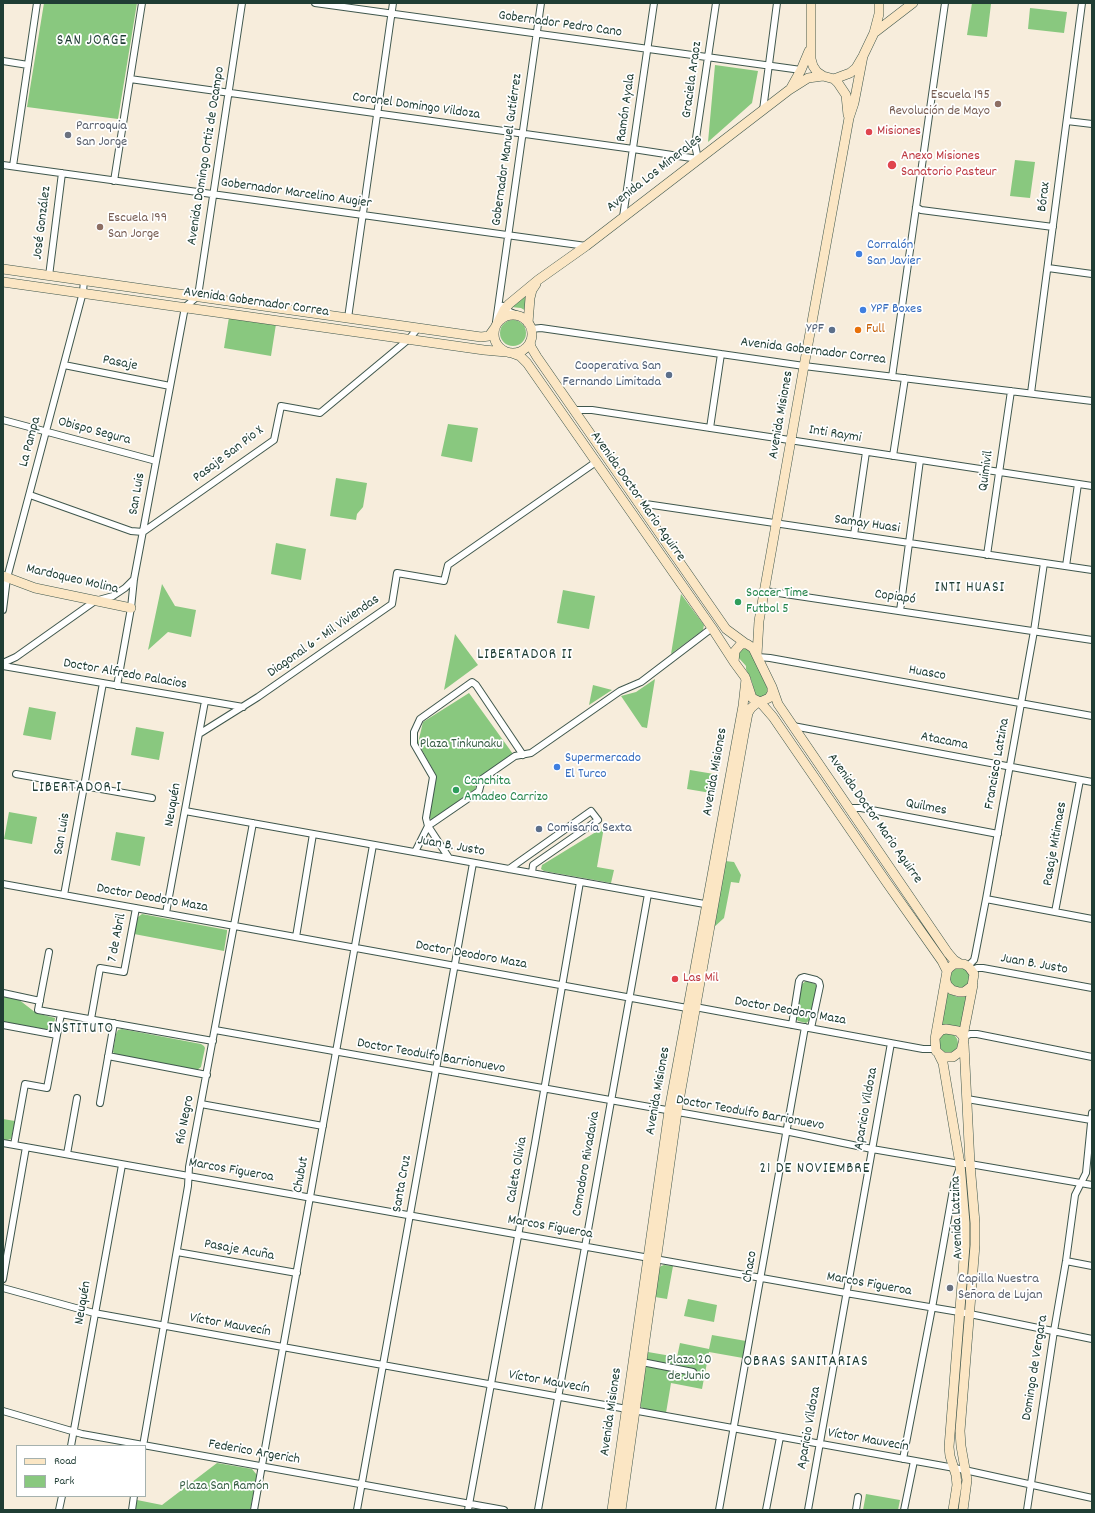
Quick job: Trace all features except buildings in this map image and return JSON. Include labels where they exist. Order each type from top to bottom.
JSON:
[{"type":"main road","points":[[811,3],[810,50],[813,66],[823,76],[834,79],[850,74],[856,68],[874,33],[879,14],[879,3]]},
{"type":"main road","points":[[874,33],[913,3]]},
{"type":"main road","name":"Avenida Los Minerales","points":[[789,90],[801,70],[810,50]]},
{"type":"main road","name":"Avenida Misiones","points":[[758,656],[759,621],[849,118],[854,103],[863,56]]},
{"type":"main road","name":"Avenida Los Minerales","points":[[496,326],[505,309],[518,295],[586,246],[789,90],[808,78],[823,76]]},
{"type":"main road","name":"Avenida Misiones","points":[[834,79],[846,95],[849,118]]},
{"type":"main road","name":"Avenida Gobernador Correa","points":[[3,269],[486,337],[492,334],[496,326]]},
{"type":"main road","points":[[530,326],[517,315],[506,316],[496,326],[495,340],[501,349],[509,352],[523,350],[530,342],[531,294],[538,280]]},
{"type":"main road","name":"Avenida Gobernador Correa","points":[[3,282],[83,292],[484,350],[509,352]]},
{"type":"main road","name":"Avenida Doctor Mario Aguirre","points":[[530,342],[532,350],[726,629],[751,646],[758,656],[772,686],[778,704],[792,726],[952,957],[967,966]]},
{"type":"main road","name":"Avenida Doctor Mario Aguirre","points":[[509,352],[520,356],[527,363],[712,628],[746,679],[750,695],[773,717],[947,971]]},
{"type":"main road","name":"Mardoqueo Molina","points":[[5,577],[35,588],[131,608]]},
{"type":"main road","name":"Avenida Misiones","points":[[734,662],[735,651],[738,647],[751,638],[759,621]]},
{"type":"main road","name":"Avenida Misiones","points":[[710,905],[746,679]]},
{"type":"main road","name":"Avenida Misiones","points":[[622,1510],[631,1410],[673,1112],[691,1008],[748,713],[751,708],[759,702],[769,698],[772,693],[772,686]]},
{"type":"main road","points":[[936,1036],[941,1030],[948,1029],[958,1031],[963,1039],[960,1053],[953,1057],[946,1058],[937,1052],[936,1036],[947,971],[952,965],[967,966],[974,974],[973,983],[968,990],[959,992],[950,989],[946,981]]},
{"type":"main road","name":"Avenida Latzina","points":[[963,1510],[967,1489],[966,1470],[961,1446],[960,1431],[976,1245],[963,1039],[973,983]]},
{"type":"main road","name":"Avenida Latzina","points":[[937,1052],[943,1064],[960,1164],[966,1223],[949,1447],[957,1485],[953,1510]]},
{"type":"main road","name":"Avenida Misiones","points":[[612,1510],[631,1410],[642,1362],[652,1258]]},
{"type":"street","points":[[13,166],[37,3]]},
{"type":"street","points":[[114,180],[142,3]]},
{"type":"street","name":"Avenida Domingo Ortiz de Ocampo","points":[[198,296],[242,3]]},
{"type":"street","name":"Gobernador Pedro Cano","points":[[315,3],[801,70]]},
{"type":"street","points":[[348,318],[392,3]]},
{"type":"street","name":"Gobernador Manuel Gutiérrez","points":[[496,326],[541,3]]},
{"type":"street","name":"Ramón Ayala","points":[[623,217],[654,3]]},
{"type":"street","name":"Graciela Araoz","points":[[698,159],[695,145],[716,3]]},
{"type":"street","points":[[763,110],[777,3]]},
{"type":"street","points":[[892,377],[945,3]]},
{"type":"street","name":"Bórax","points":[[1031,393],[1082,3]]},
{"type":"street","points":[[3,61],[28,64]]},
{"type":"street","name":"Coronel Domingo Vildoza","points":[[130,79],[698,159]]},
{"type":"street","points":[[1067,121],[1092,124]]},
{"type":"street","name":"Gobernador Marcelino Augier","points":[[3,165],[586,246]]},
{"type":"street","name":"José González","points":[[48,276],[62,173]]},
{"type":"street","points":[[916,208],[921,210],[1053,227]]},
{"type":"street","points":[[1048,268],[1092,274]]},
{"type":"street","name":"La Pampa","points":[[3,610],[5,577],[30,496],[83,292],[84,280]]},
{"type":"street","points":[[185,307],[198,296]]},
{"type":"street","points":[[499,300],[505,309],[517,315]]},
{"type":"street","name":"San Luis","points":[[117,686],[131,608],[134,578],[185,307]]},
{"type":"street","name":"Avenida Gobernador Correa","points":[[530,326],[804,366],[1092,401]]},
{"type":"street","points":[[409,339],[418,328]]},
{"type":"street","name":"Pasaje San Pio X","points":[[143,532],[274,440],[281,406],[320,413],[409,339]]},
{"type":"street","points":[[710,428],[721,354]]},
{"type":"street","name":"Pasaje","points":[[64,365],[170,386]]},
{"type":"street","points":[[893,456],[905,378]]},
{"type":"street","name":"Quimivil","points":[[988,555],[1011,391]]},
{"type":"street","name":"Inti Raymi","points":[[574,410],[592,410],[1092,486]]},
{"type":"street","name":"Obispo Segura","points":[[3,420],[156,461]]},
{"type":"street","points":[[854,535],[866,452]]},
{"type":"street","points":[[900,611],[920,460]]},
{"type":"street","name":"Diagonal 6 - Mil Viviendas","points":[[199,734],[243,708],[392,604],[398,573],[444,581],[448,565],[596,462]]},
{"type":"street","points":[[1066,566],[1078,484]]},
{"type":"street","points":[[30,496],[131,531],[143,532]]},
{"type":"street","name":"Samay Huasi","points":[[639,503],[1092,570]]},
{"type":"street","name":"Francisco Latzina","points":[[967,966],[974,960],[986,899],[1034,631],[1044,563]]},
{"type":"street","points":[[3,664],[16,658],[95,601],[113,596],[125,588],[134,578]]},
{"type":"street","name":"Copiapó","points":[[765,591],[1092,640]]},
{"type":"street","points":[[415,852],[428,826],[479,791],[482,779],[515,756],[531,753],[620,691],[641,682],[712,628]]},
{"type":"street","name":"Huasco","points":[[758,656],[1092,716]]},
{"type":"street","name":"Doctor Alfredo Palacios","points":[[3,664],[103,684],[243,708]]},
{"type":"street","points":[[449,858],[428,826],[426,818],[433,777],[414,744],[414,732],[420,719],[472,682],[476,685],[523,755]]},
{"type":"street","name":"San Luis","points":[[64,895],[103,684]]},
{"type":"street","name":"Neuquén","points":[[166,913],[205,701]]},
{"type":"street","name":"Atacama","points":[[792,726],[1092,782]]},
{"type":"street","points":[[16,774],[152,798]]},
{"type":"street","name":"Pasaje Mitimaes","points":[[1055,912],[1080,780]]},
{"type":"street","name":"Quilmes","points":[[849,808],[861,808],[998,834]]},
{"type":"street","name":"Juan B. Justo","points":[[185,811],[710,905]]},
{"type":"street","points":[[509,869],[591,812],[598,820],[533,865],[532,873]]},
{"type":"street","name":"Río Negro","points":[[143,1445],[165,1327],[201,1104],[253,823]]},
{"type":"street","points":[[296,936],[313,834]]},
{"type":"street","name":"Chubut","points":[[254,1510],[373,845]]},
{"type":"street","name":"Santa Cruz","points":[[357,1510],[473,863]]},
{"type":"street","name":"Caleta Olivia","points":[[469,1507],[492,1385],[580,882]]},
{"type":"street","name":"Doctor Deodoro Maza","points":[[3,884],[937,1052]]},
{"type":"street","name":"Comodoro Rivadavia","points":[[538,1510],[628,997],[648,894]]},
{"type":"street","points":[[986,899],[1092,918]]},
{"type":"street","name":"7 de Abril","points":[[91,1019],[100,968],[124,972],[136,908]]},
{"type":"street","points":[[49,952],[38,1010],[213,1041]]},
{"type":"street","name":"Juan B. Justo","points":[[967,966],[1092,988]]},
{"type":"street","name":"Chaco","points":[[719,1510],[761,1278],[785,1132],[808,1028],[820,986],[819,982],[816,980],[804,977],[799,981],[792,1025]]},
{"type":"street","points":[[3,993],[40,1000]]},
{"type":"street","points":[[14,1145],[25,1084],[47,1088],[61,1014]]},
{"type":"street","points":[[100,1103],[114,1024]]},
{"type":"street","points":[[3,1025],[57,1035]]},
{"type":"street","name":"Doctor Teodulfo Barrionuevo","points":[[215,1030],[785,1132],[872,1149],[1092,1185]]},
{"type":"street","points":[[963,1039],[970,1034],[977,1034],[1092,1056]]},
{"type":"street","name":"Aparicio Vildoza","points":[[808,1510],[891,1043]]},
{"type":"street","points":[[108,1056],[207,1075]]},
{"type":"street","points":[[67,1154],[77,1098]]},
{"type":"street","points":[[967,1099],[1092,1117]]},
{"type":"street","points":[[201,1104],[323,1126]]},
{"type":"street","name":"Domingo de Vergara","points":[[1027,1510],[1075,1195],[1086,1173],[1092,1117]]},
{"type":"street","name":"Marcos Figueroa","points":[[3,1143],[585,1247],[960,1312],[1092,1339]]},
{"type":"street","points":[[3,1279],[26,1147]]},
{"type":"street","points":[[903,1459],[954,1184],[960,1164]]},
{"type":"street","name":"Neuquén","points":[[71,1445],[122,1165]]},
{"type":"street","name":"Pasaje Acuña","points":[[177,1252],[297,1273]]},
{"type":"street","points":[[1066,1261],[1092,1266]]},
{"type":"street","name":"Víctor Mauvecín","points":[[3,1288],[94,1314],[966,1470],[1092,1498]]},
{"type":"street","points":[[642,1362],[693,1372]]},
{"type":"street","name":"Federico Argerich","points":[[3,1411],[73,1432],[138,1445]]},
{"type":"street","points":[[766,1510],[780,1437]]},
{"type":"street","name":"Federico Argerich","points":[[146,1447],[362,1485],[469,1507],[504,1510]]},
{"type":"street","points":[[904,1510],[914,1461]]},
{"type":"street","points":[[59,1510],[62,1497]]},
{"type":"street","points":[[132,1510],[134,1497]]},
{"type":"street","points":[[856,1510],[858,1497]]},
{"type":"green space","points":[[44,3],[137,3],[118,119],[27,107]]},
{"type":"green space","points":[[972,3],[991,4],[987,37],[967,35]]},
{"type":"green space","points":[[1030,8],[1067,12],[1064,33],[1028,29]]},
{"type":"green space","points":[[715,65],[758,71],[752,103],[708,142]]},
{"type":"green space","points":[[1015,160],[1035,162],[1030,198],[1010,196]]},
{"type":"green space","points":[[528,292],[526,311],[521,308],[511,307]]},
{"type":"green space","points":[[229,317],[276,324],[271,356],[224,348]]},
{"type":"green space","points":[[513,320],[522,324],[526,333],[522,342],[513,346],[504,342],[500,333],[504,324]]},
{"type":"green space","points":[[448,424],[478,428],[472,462],[441,456]]},
{"type":"green space","points":[[336,478],[367,483],[363,507],[357,514],[356,520],[330,516]]},
{"type":"green space","points":[[276,543],[306,549],[301,580],[271,574]]},
{"type":"green space","points":[[162,584],[175,606],[196,610],[191,637],[168,632],[148,650]]},
{"type":"green space","points":[[563,590],[595,596],[589,629],[557,623]]},
{"type":"green space","points":[[681,594],[704,625],[703,630],[671,654]]},
{"type":"green space","points":[[455,634],[478,665],[444,690]]},
{"type":"green space","points":[[742,648],[749,648],[767,687],[767,694],[761,698],[755,696],[746,666],[738,657],[738,652]]},
{"type":"green space","points":[[655,679],[647,728],[642,727],[621,696],[636,692]]},
{"type":"green space","points":[[593,685],[612,690],[589,705]]},
{"type":"green space","name":"Plaza Tinkunaku","points":[[469,693],[513,754],[480,777],[475,789],[432,820],[429,817],[436,775],[418,743],[423,722]]},
{"type":"green space","points":[[29,707],[56,712],[51,740],[23,735]]},
{"type":"green space","points":[[136,727],[164,732],[159,760],[131,755]]},
{"type":"green space","points":[[690,770],[714,774],[712,783],[717,790],[711,793],[687,789]]},
{"type":"green space","points":[[9,812],[37,817],[32,844],[4,839]]},
{"type":"green space","points":[[604,827],[597,867],[614,870],[611,883],[544,871],[541,869],[542,865]]},
{"type":"green space","points":[[116,832],[145,837],[140,866],[111,860]]},
{"type":"green space","points":[[725,861],[734,862],[741,875],[739,883],[731,882],[724,918],[712,929]]},
{"type":"green space","points":[[142,914],[227,930],[224,951],[134,934],[138,917]]},
{"type":"green space","points":[[960,968],[967,971],[970,978],[967,985],[960,988],[953,985],[950,978],[953,971]]},
{"type":"green space","points":[[806,981],[815,984],[817,987],[810,1020],[806,1023],[798,1021],[795,1017],[802,984]]},
{"type":"green space","points":[[947,992],[957,997],[968,995],[961,1031],[940,1029]]},
{"type":"green space","points":[[3,996],[18,999],[36,1013],[55,1018],[54,1027],[50,1030],[3,1022]]},
{"type":"green space","points":[[122,1029],[201,1044],[205,1048],[201,1067],[197,1070],[116,1055],[113,1052],[116,1034],[118,1030]]},
{"type":"green space","points":[[948,1033],[955,1036],[958,1043],[955,1050],[948,1053],[941,1050],[938,1043],[941,1036]]},
{"type":"green space","points":[[3,1119],[15,1121],[11,1139],[3,1139]]},
{"type":"green space","points":[[664,1265],[673,1266],[667,1299],[655,1297],[659,1269]]},
{"type":"green space","points":[[688,1299],[717,1305],[714,1322],[684,1316]]},
{"type":"green space","name":"Plaza 20 de Junio","points":[[712,1335],[746,1341],[743,1358],[709,1352],[702,1389],[671,1383],[666,1413],[641,1407],[640,1402],[648,1352],[677,1357],[680,1343],[709,1349]]},
{"type":"green space","name":"Plaza San Ramón","points":[[217,1463],[252,1469],[257,1475],[250,1510],[135,1510],[137,1500],[162,1505]]},
{"type":"green space","points":[[866,1494],[900,1500],[898,1510],[863,1510]]},
{"type":"place","name":"Escuela 195 Revolución de Mayo","points":[[998,104]]},
{"type":"place","name":"Misiones","points":[[869,132]]},
{"type":"place","name":"Parroquia San Jorge","points":[[68,135]]},
{"type":"place","name":"Anexo Misiones Sanatorio Pasteur","points":[[892,165]]},
{"type":"place","name":"Escuela 199 San Jorge","points":[[100,227]]},
{"type":"place","name":"Corralón San Javier","points":[[859,254]]},
{"type":"place","name":"YPF Boxes","points":[[863,310]]},
{"type":"place","name":"YPF","points":[[832,330]]},
{"type":"place","name":"Full","points":[[858,330]]},
{"type":"place","name":"Cooperativa San Fernando Limitada","points":[[669,375]]},
{"type":"place","name":"Soccer Time Futbol 5","points":[[738,602]]},
{"type":"place","name":"Supermercado El Turco","points":[[557,767]]},
{"type":"place","name":"Canchita Amadeo Carrizo","points":[[456,790]]},
{"type":"place","name":"Comisaría Sexta","points":[[539,829]]},
{"type":"place","name":"Las Mil","points":[[675,979]]},
{"type":"place","name":"Capilla Nuestra Señora de Lujan","points":[[950,1288]]},
{"type":"district","name":"SAN JORGE","points":[[92,42]]},
{"type":"district","name":"INTI HUASI","points":[[970,589]]},
{"type":"district","name":"LIBERTADOR II","points":[[525,656]]},
{"type":"district","name":"LIBERTADOR I","points":[[77,789]]},
{"type":"district","name":"INSTITUTO","points":[[81,1030]]},
{"type":"district","name":"21 DE NOVIEMBRE","points":[[815,1170]]},
{"type":"district","name":"OBRAS SANITARIAS","points":[[806,1363]]}]
